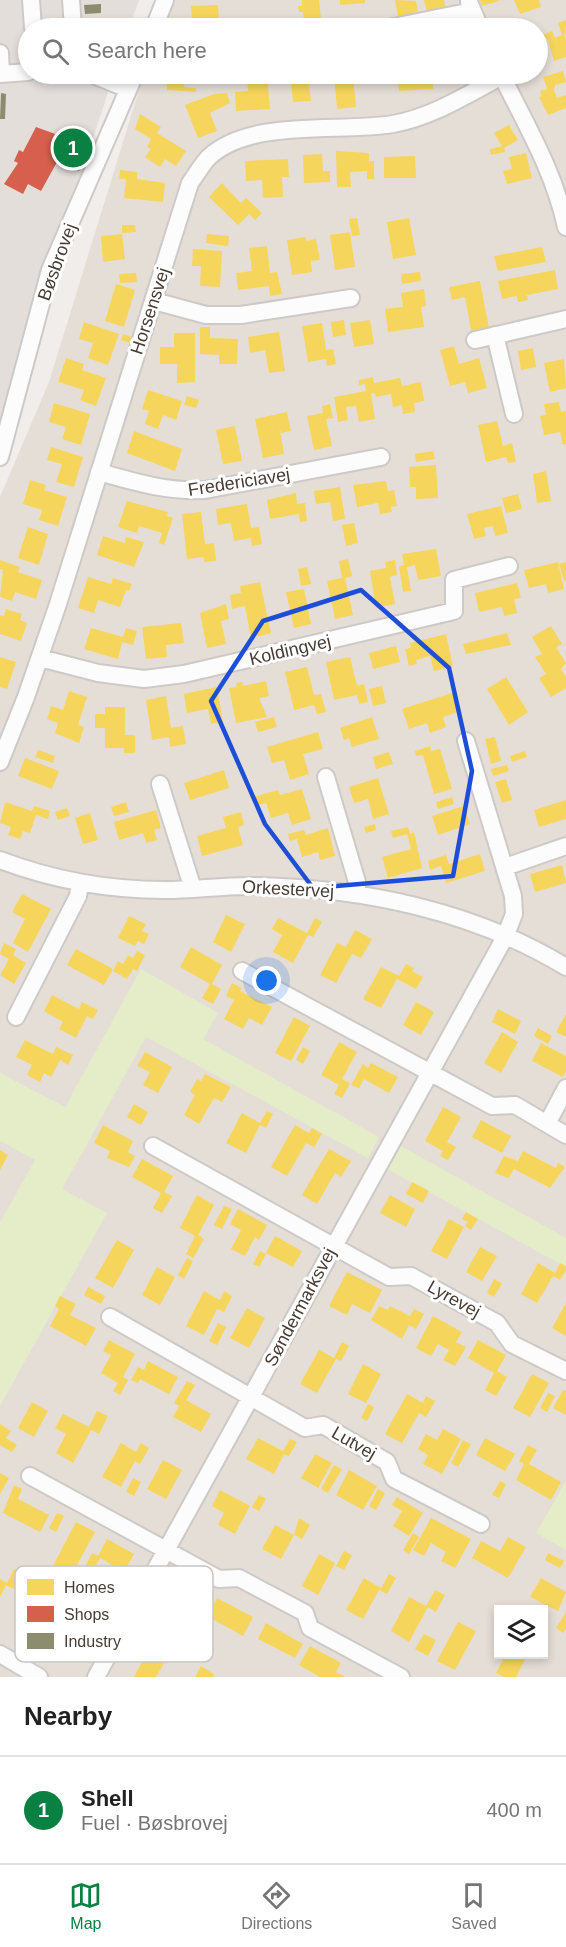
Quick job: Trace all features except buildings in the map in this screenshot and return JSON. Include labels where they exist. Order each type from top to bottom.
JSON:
[{"type":"street","points":[[31,0],[32,18]]},
{"type":"street","points":[[71,0],[72,18]]},
{"type":"street","points":[[158,18],[165,0]]},
{"type":"street","points":[[424,18],[470,5]]},
{"type":"street","points":[[0,53],[1,74],[18,73]]},
{"type":"street","name":"Bøsbrovej","points":[[0,457],[50,270],[131,84]]},
{"type":"street","name":"Horsensvej","points":[[0,762],[40,658],[190,183],[210,156],[239,139],[264,133],[393,124],[422,116],[484,84]]},
{"type":"street","points":[[506,84],[544,156],[560,198],[566,227]]},
{"type":"street","points":[[154,301],[206,315],[241,315],[351,298]]},
{"type":"street","points":[[476,340],[566,319]]},
{"type":"street","points":[[495,335],[514,414]]},
{"type":"street","name":"Fredericiavej","points":[[99,472],[155,488],[182,491],[205,490],[381,457]]},
{"type":"street","name":"Koldingvej","points":[[40,658],[98,673],[144,679],[184,674],[454,611],[454,580],[508,566]]},
{"type":"street","name":"Søndermarksvej","points":[[157,1566],[505,937],[514,914],[513,896],[466,741]]},
{"type":"street","points":[[326,777],[357,882],[357,894]]},
{"type":"street","points":[[160,784],[193,889]]},
{"type":"street","points":[[504,867],[566,846]]},
{"type":"street","name":"Orkestervej","points":[[0,860],[80,883],[139,889],[274,886],[357,894],[410,904],[505,937],[566,967]]},
{"type":"street","points":[[16,1017],[78,896],[80,883]]},
{"type":"street","points":[[242,970],[492,1106],[515,1105],[566,1135]]},
{"type":"street","points":[[547,1124],[566,1088]]},
{"type":"street","name":"Lyrevej","points":[[153,1146],[389,1277],[411,1276],[497,1323],[512,1344],[566,1371]]},
{"type":"street","name":"Lutvej","points":[[110,1317],[305,1428],[323,1425],[387,1462],[394,1479],[481,1524]]},
{"type":"street","points":[[30,1476],[195,1566]]},
{"type":"street","points":[[213,1576],[219,1579],[239,1578],[277,1598],[304,1613],[310,1628],[401,1677]]},
{"type":"street","points":[[0,1654],[39,1677]]},
{"type":"street","name":"Søndermarksvej","points":[[96,1677],[104,1662]]},
{"type":"highlighted area","points":[[361,590],[449,668],[472,771],[453,876],[313,888],[265,824],[211,701],[263,621]]},
{"type":"shaded area","points":[[0,0],[139,0],[133,18],[18,18],[18,84],[111,84],[0,422]]},
{"type":"shaded area","points":[[166,0],[566,0],[566,1677],[0,1677],[0,497],[49,382],[141,84],[548,84],[548,18],[161,18]]},
{"type":"green space","points":[[141,969],[218,1013],[203,1039],[379,1137],[368,1158],[146,1037],[62,1189],[107,1213],[0,1406],[0,1223],[35,1160],[0,1141],[0,1073],[65,1107]]},
{"type":"green space","points":[[401,1146],[566,1238],[566,1267],[387,1169]]},
{"type":"green space","points":[[566,1481],[566,1550],[536,1533]]},
{"type":"place","name":"Shell","points":[[73,148]]}]
